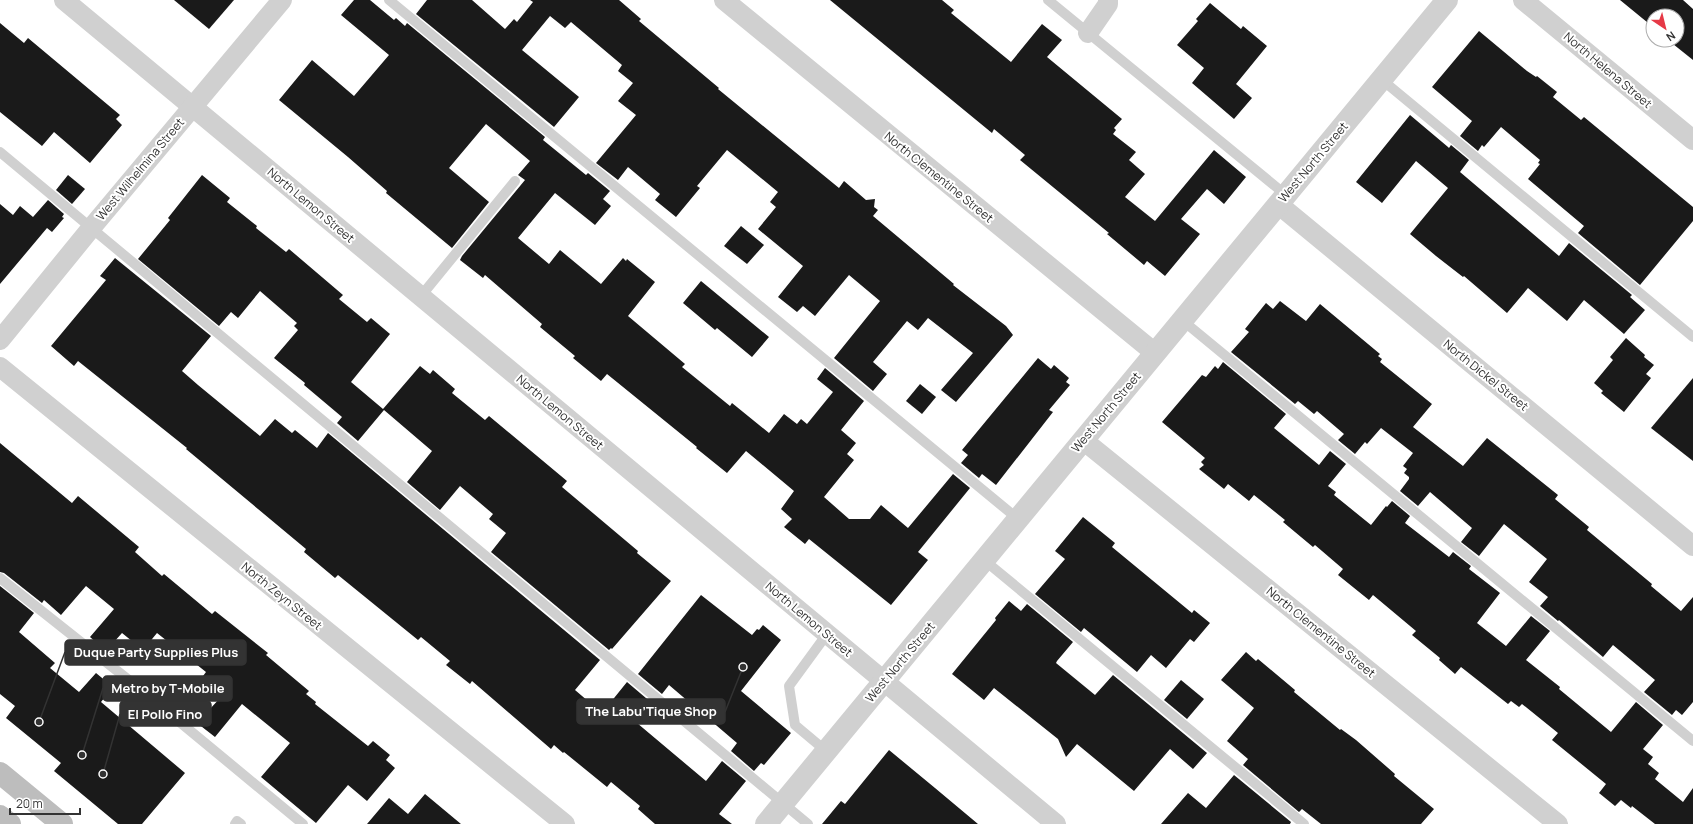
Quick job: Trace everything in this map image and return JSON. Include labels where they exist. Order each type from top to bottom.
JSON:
[{"type":"main road","points":[[0,773],[62,824]]},
{"type":"main road","points":[[0,816],[10,824]]},
{"type":"street","name":"North Lemon Street","points":[[64,0],[1056,824]]},
{"type":"street","name":"West Wilhelmina Street","points":[[0,340],[192,106],[282,0]]},
{"type":"street","name":"North Clementine Street","points":[[724,0],[1155,353]]},
{"type":"street","name":"West North Street","points":[[766,824],[1447,0]]},
{"type":"street","name":"North Helena Street","points":[[1523,0],[1693,140]]},
{"type":"street","points":[[1088,33],[1112,1]]},
{"type":"street","name":"North Dickel Street","points":[[1282,200],[1693,546]]},
{"type":"street","name":"North Zeyn Street","points":[[0,367],[565,824]]},
{"type":"street","name":"North Clementine Street","points":[[1083,440],[1558,824]]},
{"type":"lane","points":[[389,0],[1018,519]]},
{"type":"lane","points":[[1048,0],[1282,200]]},
{"type":"lane","points":[[1381,80],[1693,337]]},
{"type":"lane","points":[[0,152],[808,824]]},
{"type":"lane","points":[[421,296],[515,180]]},
{"type":"lane","points":[[1182,320],[1693,741]]},
{"type":"lane","points":[[984,560],[1304,824]]},
{"type":"lane","points":[[0,578],[130,681],[303,824]]},
{"type":"lane","points":[[826,751],[795,725],[789,686],[828,634]]},
{"type":"lane","points":[[235,824],[237,821],[241,824]]},
{"type":"building","points":[[174,0],[234,0],[209,29]]},
{"type":"building","points":[[354,0],[370,0],[394,20],[396,18],[405,26],[407,23],[545,137],[543,140],[586,175],[588,173],[610,191],[603,199],[611,206],[595,225],[555,193],[518,238],[549,264],[560,250],[601,284],[623,258],[626,261],[627,259],[655,282],[628,316],[685,364],[682,367],[730,406],[732,403],[769,433],[784,414],[797,424],[801,419],[807,424],[833,392],[817,379],[825,368],[864,401],[841,430],[856,443],[847,454],[854,460],[824,497],[849,519],[870,519],[881,505],[908,528],[953,474],[970,488],[918,552],[928,560],[891,605],[809,539],[805,544],[784,527],[792,519],[781,509],[794,491],[746,451],[727,473],[607,374],[601,381],[573,358],[575,356],[540,327],[542,324],[485,275],[483,278],[460,260],[525,180],[518,175],[530,161],[486,124],[449,168],[489,202],[452,248],[386,193],[387,191],[348,157],[279,100],[312,60],[354,96],[389,55],[341,15]]},
{"type":"building","points":[[427,0],[472,0],[505,29],[514,19],[517,22],[533,2],[530,0],[619,0],[641,19],[639,21],[719,88],[718,89],[839,188],[844,181],[866,200],[875,199],[874,207],[878,210],[873,216],[954,284],[953,285],[1006,326],[1013,335],[956,402],[941,390],[973,353],[928,318],[918,330],[907,321],[873,362],[887,374],[873,391],[834,358],[880,301],[849,275],[815,316],[803,306],[797,312],[778,297],[803,266],[758,229],[776,207],[770,202],[778,192],[727,150],[697,186],[700,188],[676,217],[655,200],[660,194],[628,167],[618,180],[596,163],[636,115],[618,101],[633,83],[618,71],[622,65],[571,22],[565,28],[550,16],[522,50],[579,97],[554,127],[416,14]]},
{"type":"building","points":[[830,0],[942,0],[954,10],[951,13],[1011,62],[1042,24],[1062,40],[1047,57],[1122,119],[1114,128],[1116,130],[1113,134],[1136,152],[1129,160],[1145,174],[1125,197],[1155,221],[1214,150],[1246,177],[1224,204],[1207,189],[1181,219],[1200,234],[1165,276],[1147,261],[1144,265],[1107,234],[1109,233],[1020,160],[1025,155],[994,129],[992,133]]},
{"type":"building","points":[[1620,0],[1683,0],[1693,9],[1693,60],[1678,48],[1685,48],[1685,8],[1645,8],[1645,20]]},
{"type":"building","points":[[1210,3],[1241,29],[1243,26],[1267,46],[1236,84],[1252,98],[1234,119],[1192,83],[1204,68],[1177,45],[1198,21],[1196,19]]},
{"type":"building","points":[[0,23],[24,43],[28,38],[120,115],[116,119],[122,125],[90,163],[54,132],[42,146],[0,112]]},
{"type":"building","points":[[1479,31],[1527,71],[1536,77],[1537,76],[1557,92],[1553,97],[1581,120],[1584,117],[1693,207],[1693,221],[1640,285],[1578,233],[1584,226],[1528,179],[1540,164],[1538,163],[1540,160],[1501,127],[1484,147],[1482,145],[1478,151],[1460,136],[1472,121],[1432,87]]},
{"type":"building","points":[[1410,115],[1449,148],[1451,145],[1469,160],[1460,172],[1559,256],[1569,243],[1632,295],[1630,297],[1645,310],[1624,334],[1584,300],[1567,321],[1528,288],[1507,313],[1464,276],[1463,277],[1436,256],[1410,234],[1448,188],[1416,161],[1382,203],[1356,182]]},
{"type":"building","points":[[68,175],[85,189],[72,204],[56,190]]},
{"type":"building","points":[[202,175],[230,198],[227,202],[257,226],[256,228],[286,252],[289,249],[343,295],[339,299],[367,322],[371,318],[390,334],[351,382],[383,409],[420,366],[430,374],[433,370],[455,389],[452,393],[485,420],[489,416],[567,481],[562,487],[671,581],[612,649],[611,648],[609,650],[491,552],[506,533],[489,519],[493,514],[460,486],[440,510],[407,482],[432,451],[384,410],[358,441],[337,423],[342,417],[304,385],[305,383],[274,358],[298,330],[294,326],[297,323],[260,291],[238,318],[231,312],[219,326],[138,259],[170,220],[168,218]]},
{"type":"building","points":[[48,200],[64,214],[62,217],[64,218],[52,232],[47,228],[0,284],[0,204],[13,215],[20,206],[33,217]]},
{"type":"building","points":[[741,226],[764,245],[747,264],[724,246]]},
{"type":"building","points":[[115,258],[211,336],[182,371],[198,385],[260,436],[275,419],[292,433],[295,430],[317,448],[328,433],[600,660],[575,690],[602,713],[627,682],[653,704],[637,723],[706,781],[722,761],[746,781],[719,814],[732,824],[655,824],[638,809],[640,806],[611,782],[607,787],[554,745],[551,749],[472,681],[470,684],[446,665],[450,661],[421,637],[418,640],[338,575],[335,578],[304,552],[306,549],[186,449],[187,448],[78,361],[74,366],[51,346],[106,280],[100,276]]},
{"type":"building","points":[[701,281],[769,337],[752,357],[717,328],[715,330],[683,303]]},
{"type":"building","points":[[1280,301],[1306,321],[1320,304],[1380,354],[1378,356],[1382,359],[1380,362],[1432,404],[1413,427],[1463,466],[1487,438],[1558,495],[1555,499],[1589,527],[1587,530],[1652,584],[1651,586],[1681,611],[1693,597],[1693,702],[1682,715],[1676,710],[1672,715],[1644,692],[1655,680],[1613,645],[1603,657],[1540,606],[1548,597],[1529,582],[1547,559],[1504,524],[1479,556],[1461,542],[1472,528],[1430,492],[1418,506],[1400,491],[1409,479],[1409,477],[1404,473],[1407,469],[1403,466],[1413,453],[1381,428],[1367,444],[1365,442],[1355,454],[1338,440],[1344,434],[1317,411],[1314,414],[1298,401],[1295,404],[1231,352],[1249,332],[1245,329],[1266,303],[1273,309]]},
{"type":"building","points":[[1626,338],[1654,365],[1646,374],[1651,378],[1624,412],[1601,393],[1603,391],[1594,383],[1613,360],[1610,357]]},
{"type":"building","points":[[1038,358],[1051,369],[1054,365],[1069,378],[1066,382],[1070,385],[1049,410],[1053,412],[996,485],[982,474],[979,478],[961,463],[968,455],[962,450]]},
{"type":"building","points":[[1223,362],[1286,414],[1274,428],[1319,465],[1330,451],[1346,464],[1328,486],[1336,492],[1334,495],[1371,525],[1386,506],[1387,507],[1392,501],[1410,516],[1405,523],[1449,557],[1453,552],[1471,566],[1469,569],[1500,593],[1477,623],[1506,646],[1531,616],[1550,631],[1526,660],[1560,687],[1559,689],[1611,732],[1636,702],[1663,725],[1643,749],[1653,757],[1648,764],[1659,773],[1655,779],[1683,802],[1693,788],[1693,824],[1655,824],[1632,806],[1631,808],[1621,800],[1615,806],[1599,793],[1606,784],[1552,740],[1558,733],[1522,704],[1519,707],[1511,701],[1508,704],[1461,667],[1455,674],[1439,660],[1440,658],[1412,635],[1416,631],[1373,595],[1369,600],[1338,575],[1343,569],[1315,545],[1313,547],[1283,522],[1285,520],[1254,495],[1249,501],[1228,484],[1224,489],[1199,469],[1204,465],[1201,462],[1205,458],[1162,422],[1202,375],[1206,377],[1215,366],[1218,369]]},
{"type":"building","points":[[1693,378],[1693,461],[1651,428]]},
{"type":"building","points":[[920,384],[936,397],[922,414],[906,401]]},
{"type":"building","points":[[0,443],[72,503],[78,496],[139,547],[135,552],[162,576],[164,574],[212,614],[215,611],[268,653],[266,655],[309,691],[306,694],[316,702],[315,704],[368,746],[373,741],[390,755],[386,760],[395,768],[367,801],[348,785],[316,823],[261,777],[290,743],[242,704],[215,737],[197,723],[221,697],[200,680],[206,672],[157,633],[143,650],[122,633],[106,651],[90,637],[114,609],[86,586],[61,615],[44,600],[42,603],[4,573],[0,572]]},
{"type":"building","points":[[1083,517],[1115,543],[1112,547],[1192,613],[1194,610],[1210,623],[1194,642],[1190,639],[1166,668],[1151,655],[1137,672],[1084,628],[1081,632],[1035,594],[1065,559],[1055,551]]},
{"type":"building","points":[[0,586],[34,613],[19,632],[55,663],[50,668],[79,692],[96,673],[113,687],[101,702],[185,773],[142,824],[118,824],[54,771],[61,763],[6,718],[15,706],[0,694]]},
{"type":"building","points":[[701,595],[752,635],[763,625],[781,640],[741,691],[791,733],[764,765],[761,763],[754,771],[731,751],[737,743],[669,685],[662,694],[638,674]]},
{"type":"building","points":[[1009,601],[1021,611],[1027,604],[1073,642],[1056,663],[1095,695],[1113,675],[1207,753],[1193,769],[1170,749],[1134,791],[1077,744],[1066,757],[1058,739],[994,688],[984,700],[952,674],[996,620],[995,618]]},
{"type":"building","points":[[1246,652],[1256,661],[1258,659],[1295,690],[1294,692],[1340,730],[1341,729],[1356,740],[1395,774],[1394,776],[1434,809],[1421,824],[1321,824],[1302,809],[1299,812],[1243,765],[1248,759],[1227,741],[1254,708],[1221,680]]},
{"type":"building","points":[[1181,680],[1204,699],[1187,719],[1164,700]]},
{"type":"building","points":[[889,750],[978,824],[822,824],[841,801],[845,804]]},
{"type":"building","points":[[1234,775],[1291,822],[1290,824],[1161,824],[1188,793],[1206,808]]},
{"type":"building","points":[[425,794],[461,824],[367,824],[389,798],[408,814]]},
{"type":"place","name":"The Labu’Tique Shop","points":[[743,667]]},
{"type":"place","name":"Duque Party Supplies Plus","points":[[39,722]]},
{"type":"place","name":"Metro by T-Mobile","points":[[82,755]]},
{"type":"place","name":"El Pollo Fino","points":[[103,774]]}]
